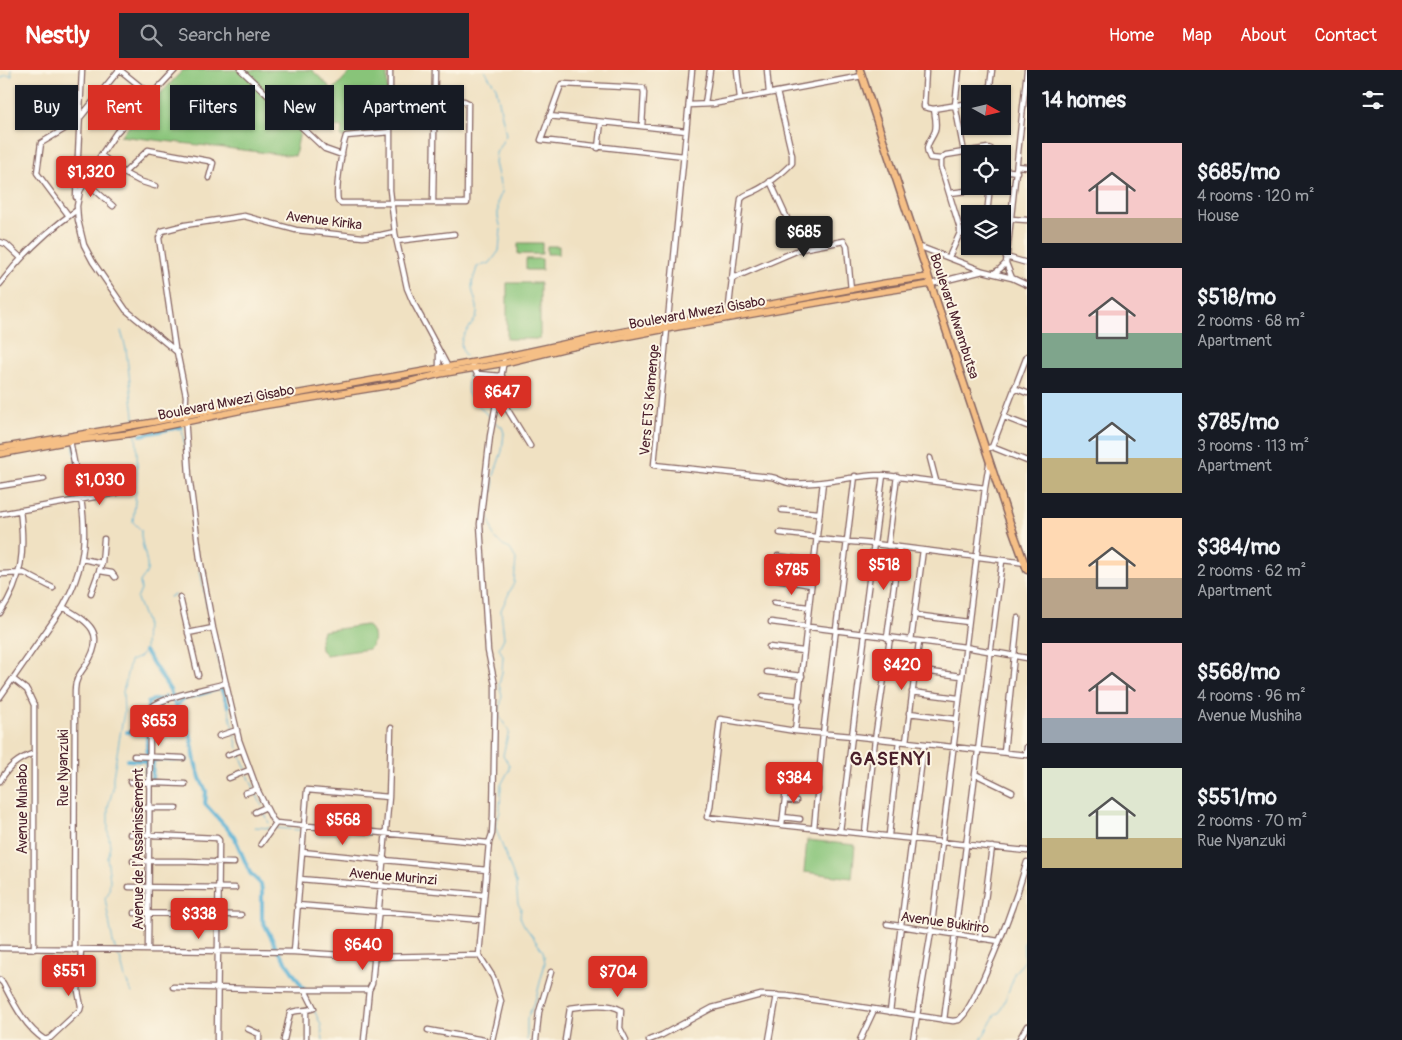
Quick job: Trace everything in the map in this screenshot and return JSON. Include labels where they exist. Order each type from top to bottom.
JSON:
[{"type":"highway","name":"Boulevard Mwambutsa","points":[[861,73],[930,284],[989,449],[990,462],[1027,570]]},
{"type":"main road","name":"Boulevard Mwezi Gisabo","points":[[0,454],[12,449],[120,431],[128,426],[146,426],[324,392],[404,383],[439,371],[504,360],[569,342],[728,316],[852,290],[928,277]]},
{"type":"main road","name":"Boulevard Mwezi Gisabo","points":[[786,305],[930,284]]},
{"type":"main road","name":"Boulevard Mwezi Gisabo","points":[[120,431],[128,434],[146,426]]},
{"type":"main road","name":"Boulevard Mwezi Gisabo","points":[[0,448],[12,449]]},
{"type":"street","points":[[82,70],[76,178],[77,210],[84,246],[112,291],[131,314],[177,352],[186,394],[185,419],[188,464],[200,559],[213,628],[242,750],[257,789],[276,823]]},
{"type":"street","points":[[69,216],[37,173],[41,143],[79,120],[120,70],[139,85]]},
{"type":"street","points":[[160,86],[175,70]]},
{"type":"street","points":[[240,70],[325,149],[342,155]]},
{"type":"street","points":[[390,70],[390,85]]},
{"type":"street","points":[[434,85],[435,70]]},
{"type":"street","points":[[667,326],[692,70]]},
{"type":"street","points":[[705,104],[710,70]]},
{"type":"street","points":[[737,70],[740,98]]},
{"type":"street","points":[[767,70],[769,93]]},
{"type":"street","points":[[926,70],[924,107],[934,109],[961,104]]},
{"type":"street","points":[[959,70],[956,105],[963,145]]},
{"type":"street","points":[[990,85],[992,70]]},
{"type":"street","points":[[1027,70],[1025,116],[1011,219],[1027,220]]},
{"type":"street","points":[[689,105],[777,92],[861,73]]},
{"type":"street","points":[[642,126],[643,88],[562,84],[541,141],[684,156]]},
{"type":"street","points":[[728,316],[741,199],[770,181],[792,163],[792,155],[777,92]]},
{"type":"street","points":[[449,369],[407,288],[395,232],[391,202],[390,132],[347,135],[342,155],[337,197],[341,203],[391,202],[433,202],[466,203],[469,105],[464,102]]},
{"type":"street","points":[[934,109],[936,126],[929,140],[928,154],[930,158],[941,159],[943,156],[961,153]]},
{"type":"street","points":[[549,116],[686,131]]},
{"type":"street","points":[[598,148],[601,122]]},
{"type":"street","points":[[77,203],[78,195],[85,181],[100,155],[119,130]]},
{"type":"street","points":[[433,202],[434,130]]},
{"type":"street","points":[[124,173],[144,152],[150,150],[211,161],[213,166],[209,178]]},
{"type":"street","points":[[100,155],[138,182],[155,186]]},
{"type":"street","points":[[941,159],[941,167],[960,233],[949,257]]},
{"type":"street","points":[[1017,166],[1027,167]]},
{"type":"street","points":[[1011,171],[1016,172]]},
{"type":"street","points":[[76,178],[85,181],[113,206]]},
{"type":"street","points":[[770,181],[801,249]]},
{"type":"street","points":[[950,193],[961,191]]},
{"type":"street","points":[[0,284],[21,258],[77,210]]},
{"type":"street","name":"Avenue Kirika","points":[[175,349],[159,238],[162,231],[184,225],[244,216],[292,230],[363,237],[395,232]]},
{"type":"street","points":[[397,241],[454,234]]},
{"type":"street","points":[[731,279],[801,249],[840,241],[846,243],[852,290]]},
{"type":"street","points":[[0,242],[6,244],[21,258]]},
{"type":"street","points":[[918,246],[984,271],[1012,278],[1027,285]]},
{"type":"street","points":[[1012,278],[1006,263],[1006,257],[1027,263]]},
{"type":"street","points":[[993,273],[1006,263]]},
{"type":"street","points":[[930,284],[984,271]]},
{"type":"street","name":"Vers ETS Kamenge","points":[[667,326],[654,465],[771,477],[788,483],[823,482]]},
{"type":"street","points":[[439,351],[439,371]]},
{"type":"street","points":[[1027,358],[1004,417],[989,449],[1027,461]]},
{"type":"street","points":[[492,1040],[500,1001],[493,977],[479,955],[489,843],[492,834],[495,685],[487,644],[480,517],[490,436],[504,360]]},
{"type":"street","points":[[471,366],[477,374],[502,376]]},
{"type":"street","points":[[1014,388],[1027,393]]},
{"type":"street","points":[[498,394],[530,446]]},
{"type":"street","points":[[1004,417],[1027,426]]},
{"type":"street","points":[[0,697],[63,606],[76,579],[82,559],[85,532],[69,439]]},
{"type":"street","points":[[930,458],[936,481]]},
{"type":"street","points":[[913,1040],[931,932],[958,698],[990,462]]},
{"type":"street","points":[[795,730],[800,700],[808,607],[823,482],[855,476],[883,474],[985,488]]},
{"type":"street","points":[[840,831],[883,474]]},
{"type":"street","points":[[814,828],[823,734],[855,476]]},
{"type":"street","points":[[888,546],[897,476]]},
{"type":"street","points":[[0,486],[44,479]]},
{"type":"street","points":[[0,514],[117,493]]},
{"type":"street","points":[[0,613],[12,594],[20,573],[24,542],[20,510]]},
{"type":"street","points":[[782,510],[819,513]]},
{"type":"street","points":[[780,533],[1026,563]]},
{"type":"street","points":[[91,593],[102,563],[104,539]]},
{"type":"street","points":[[865,833],[899,547]]},
{"type":"street","points":[[912,641],[923,550]]},
{"type":"street","points":[[778,556],[813,561]]},
{"type":"street","points":[[82,559],[102,563]]},
{"type":"street","points":[[944,1020],[1002,561]]},
{"type":"street","points":[[100,571],[112,573],[115,576]]},
{"type":"street","points":[[0,574],[20,573],[29,575],[53,588]]},
{"type":"street","points":[[776,579],[811,584]]},
{"type":"street","points":[[180,597],[198,675]]},
{"type":"street","points":[[774,603],[808,607]]},
{"type":"street","name":"Rue Nyanzuki","points":[[63,606],[88,622],[95,637],[93,652],[79,675],[75,690],[74,950]]},
{"type":"street","points":[[915,615],[968,622]]},
{"type":"street","points":[[1004,752],[1018,618]]},
{"type":"street","points":[[772,622],[990,651],[1027,658]]},
{"type":"street","points":[[188,633],[213,628]]},
{"type":"street","points":[[906,742],[919,642]]},
{"type":"street","points":[[769,647],[804,651]]},
{"type":"street","points":[[915,670],[961,676]]},
{"type":"street","points":[[767,672],[802,676]]},
{"type":"street","name":"Avenue Muhabo","points":[[13,679],[27,690],[32,697],[34,715],[34,949]]},
{"type":"street","name":"Avenue de l'Assainissement","points":[[148,949],[149,783],[152,707],[155,704],[226,683]]},
{"type":"street","points":[[912,692],[958,698]]},
{"type":"street","points":[[763,696],[800,700]]},
{"type":"street","points":[[909,713],[956,719]]},
{"type":"street","points":[[1027,747],[1026,755],[823,734],[720,719],[710,808],[707,817],[1027,850]]},
{"type":"street","points":[[364,1040],[379,912],[391,728]]},
{"type":"street","points":[[133,730],[169,732]]},
{"type":"street","points":[[219,736],[237,730]]},
{"type":"street","points":[[889,835],[899,742]]},
{"type":"street","points":[[890,1012],[924,744]]},
{"type":"street","points":[[228,755],[242,750]]},
{"type":"street","points":[[0,781],[13,764],[34,753]]},
{"type":"street","points":[[134,756],[182,758]]},
{"type":"street","points":[[229,778],[249,770]]},
{"type":"street","points":[[975,774],[1012,792]]},
{"type":"street","points":[[782,825],[787,781]]},
{"type":"street","points":[[130,782],[185,784]]},
{"type":"street","points":[[245,793],[257,789]]},
{"type":"street","points":[[294,952],[306,792],[309,790],[388,797]]},
{"type":"street","points":[[786,790],[798,791]]},
{"type":"street","points":[[785,800],[796,801]]},
{"type":"street","points":[[134,808],[176,808]]},
{"type":"street","points":[[255,812],[266,808]]},
{"type":"street","points":[[783,816],[800,819]]},
{"type":"street","points":[[276,823],[489,843]]},
{"type":"street","points":[[261,844],[276,823]]},
{"type":"street","points":[[130,834],[217,838],[219,840],[217,1040]]},
{"type":"street","points":[[980,939],[992,847]]},
{"type":"street","points":[[302,852],[487,870]]},
{"type":"street","points":[[133,861],[234,863]]},
{"type":"street","points":[[649,1040],[663,1038],[712,1008],[753,996],[777,996],[944,1020],[959,1020],[964,1016],[1000,941],[1012,911],[1027,862]]},
{"type":"street","name":"Avenue Murinzi","points":[[300,879],[484,895]]},
{"type":"street","points":[[129,887],[235,888]]},
{"type":"street","points":[[297,905],[482,920]]},
{"type":"street","points":[[134,913],[241,915]]},
{"type":"street","name":"Avenue Bukiriro","points":[[887,924],[1000,941]]},
{"type":"street","points":[[0,948],[218,950],[374,957],[479,955]]},
{"type":"street","points":[[0,980],[4,983],[24,1020],[33,1031],[45,1040],[50,1038],[80,1010],[78,991],[81,950]]},
{"type":"street","points":[[536,1040],[539,1012],[551,972]]},
{"type":"street","points":[[173,987],[369,990]]},
{"type":"street","points":[[284,1040],[290,1014],[295,1011],[306,1011],[314,1008],[306,990]]},
{"type":"street","points":[[769,1040],[777,996]]},
{"type":"street","points":[[565,1040],[570,1008],[610,1006],[621,1010],[620,1028],[626,1040]]},
{"type":"street","points":[[860,1040],[874,1010]]},
{"type":"street","points":[[306,1011],[306,1040]]},
{"type":"street","points":[[1019,1040],[1027,1026]]},
{"type":"street","points":[[248,1029],[259,1034],[260,1040]]},
{"type":"street","points":[[428,1030],[484,1040]]},
{"type":"green space","points":[[183,70],[312,70],[328,85],[265,85],[265,130],[300,130],[295,156],[120,136],[126,130],[160,130],[160,94]]},
{"type":"green space","points":[[352,70],[387,70],[387,85],[344,85],[344,130],[388,130],[388,134],[341,137],[342,127],[334,126],[334,89]]},
{"type":"green space","points":[[518,243],[542,243],[542,254],[518,254]]},
{"type":"green space","points":[[547,246],[559,246],[559,254],[547,254]]},
{"type":"green space","points":[[526,259],[542,259],[542,270],[526,270]]},
{"type":"green space","points":[[507,283],[540,283],[540,339],[507,339]]},
{"type":"green space","points":[[366,625],[373,633],[374,640],[369,649],[326,655],[321,650],[320,639],[323,631]]},
{"type":"green space","points":[[807,840],[855,845],[852,878],[804,872]]},
{"type":"waterway","points":[[0,79],[6,75],[12,76],[11,70]]},
{"type":"waterway","points":[[465,356],[462,349],[462,338],[477,314],[472,289],[473,279],[477,267],[490,263],[499,251],[501,229],[498,217],[498,201],[502,192],[495,163],[496,153],[506,135],[496,87],[484,70]]},
{"type":"waterway","points":[[121,331],[126,349],[135,424]]},
{"type":"waterway","points":[[467,371],[468,394],[492,420]]},
{"type":"waterway","points":[[495,422],[502,427],[504,433],[502,451],[493,478],[494,487],[489,502],[488,514],[494,537],[503,546],[510,549],[516,559],[514,583],[501,610],[504,638],[499,648],[503,656],[499,685],[502,695],[499,716],[509,731],[503,755],[509,765],[509,770],[501,785],[500,812],[495,826],[516,883],[518,904],[521,908],[520,917],[543,951],[545,963],[536,998],[527,1019],[527,1040]]},
{"type":"waterway","points":[[141,435],[180,427]]},
{"type":"waterway","points":[[182,428],[185,451]]},
{"type":"waterway","points":[[132,993],[113,943],[105,898],[109,892],[110,880],[107,858],[110,846],[108,807],[113,789],[113,777],[124,712],[123,692],[130,661],[138,658],[145,651],[146,622],[137,599],[141,590],[140,582],[147,567],[141,530],[133,522],[137,468],[136,435]]},
{"type":"waterway","points":[[75,446],[81,486]]},
{"type":"waterway","points":[[200,570],[207,607]]},
{"type":"waterway","points":[[169,597],[175,595],[178,598]]},
{"type":"waterway","points":[[216,650],[222,679]]},
{"type":"waterway","points":[[145,651],[170,690],[174,703],[191,736],[195,762],[206,791],[205,804],[234,836],[250,873],[261,884],[262,919],[276,947],[305,991]]},
{"type":"waterway","points":[[176,706],[183,699],[221,688],[228,706]]},
{"type":"waterway","points":[[147,729],[148,703],[153,700],[165,699],[165,697]]},
{"type":"waterway","points":[[228,706],[233,729]]},
{"type":"waterway","points":[[127,732],[147,734],[147,755]]},
{"type":"waterway","points":[[234,733],[238,748]]},
{"type":"waterway","points":[[239,752],[246,769]]},
{"type":"waterway","points":[[127,760],[147,761],[146,782]]},
{"type":"waterway","points":[[152,781],[153,760],[187,760]]},
{"type":"waterway","points":[[247,773],[254,788]]},
{"type":"waterway","points":[[255,791],[262,806]]},
{"type":"waterway","points":[[263,810],[269,823]]},
{"type":"waterway","points":[[255,827],[269,828]]},
{"type":"waterway","points":[[276,828],[300,830]]},
{"type":"waterway","points":[[981,1040],[995,1015],[1000,1012],[1014,973],[1024,962],[1024,943],[1027,939]]},
{"type":"waterway","points":[[314,1010],[321,1025],[323,1040]]},
{"type":"district","name":"GASENYI","points":[[891,758]]}]
